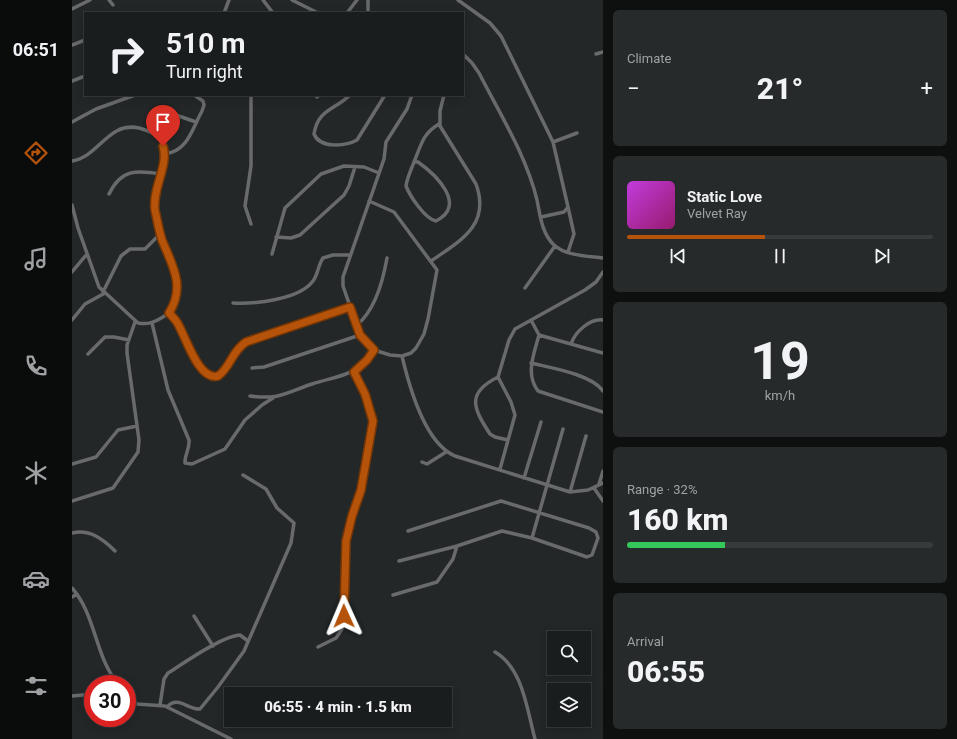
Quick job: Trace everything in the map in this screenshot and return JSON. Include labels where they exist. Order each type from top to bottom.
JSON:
[{"type":"street","points":[[72,9],[90,0]]},
{"type":"street","points":[[109,0],[113,5]]},
{"type":"street","points":[[224,12],[229,0]]},
{"type":"street","points":[[263,0],[272,12]]},
{"type":"street","points":[[292,0],[316,12]]},
{"type":"street","points":[[348,12],[357,0]]},
{"type":"street","points":[[368,0],[368,12]]},
{"type":"street","points":[[458,0],[483,17],[498,32],[553,142],[574,234],[568,252]]},
{"type":"street","points":[[72,45],[84,40]]},
{"type":"street","points":[[596,54],[603,52]]},
{"type":"street","points":[[464,55],[479,73],[525,164],[531,180],[546,236],[554,246],[568,252],[603,258]]},
{"type":"street","points":[[72,81],[84,76]]},
{"type":"street","points":[[72,122],[96,109],[132,96]]},
{"type":"street","points":[[165,154],[181,149],[188,140],[204,103],[195,96]]},
{"type":"street","points":[[251,96],[251,166],[245,206],[251,224]]},
{"type":"street","points":[[348,96],[328,109],[319,119],[314,134],[319,139],[338,146],[358,140],[385,96]]},
{"type":"street","points":[[369,201],[394,212],[437,270],[424,334],[416,348],[411,353],[402,356],[390,355],[374,350],[360,335],[342,283],[350,255],[369,201],[384,159],[386,142],[407,109],[412,96]]},
{"type":"street","points":[[431,261],[468,235],[474,228],[480,203],[480,195],[476,184],[441,131],[439,124],[440,111],[444,96]]},
{"type":"street","points":[[157,120],[173,114],[196,122]]},
{"type":"street","points":[[414,162],[418,162],[426,168],[443,187],[448,196],[450,205],[448,212],[436,221],[428,217],[414,201],[407,190],[407,182],[422,139],[431,129],[439,124]]},
{"type":"street","points":[[72,161],[84,158],[106,137],[118,130],[128,127],[141,129],[156,134],[163,146],[165,154],[155,203],[160,234],[176,274],[175,301],[169,313],[152,323],[143,324],[135,322],[104,293],[98,285],[72,205]]},
{"type":"street","points":[[553,142],[577,133]]},
{"type":"street","points":[[272,254],[285,208],[324,172],[344,166],[369,168],[379,173]]},
{"type":"street","points":[[276,237],[291,238],[300,235],[344,195],[356,167]]},
{"type":"street","points":[[109,194],[118,180],[126,173],[161,174]]},
{"type":"street","points":[[541,217],[564,212],[568,207]]},
{"type":"street","points":[[72,320],[85,304],[104,293],[121,256],[130,249],[145,249],[160,234]]},
{"type":"street","points":[[525,288],[554,246]]},
{"type":"street","points":[[72,272],[87,254]]},
{"type":"street","points":[[233,303],[258,304],[297,292],[313,281],[321,260],[325,257],[333,255],[350,255]]},
{"type":"street","points":[[357,326],[367,315],[378,293],[386,258]]},
{"type":"street","points":[[508,440],[494,437],[490,434],[476,406],[476,397],[481,387],[498,377],[512,333],[522,324],[585,290],[596,282],[603,272]]},
{"type":"street","points":[[169,313],[179,326],[193,356],[201,367],[215,377],[221,374],[235,351],[246,342],[350,307]]},
{"type":"street","points":[[531,320],[539,335],[531,363],[531,374],[538,391],[603,412]]},
{"type":"street","points":[[571,344],[573,337],[580,330],[596,320],[603,320]]},
{"type":"street","points":[[72,501],[113,488],[138,452],[140,443],[127,357],[129,340],[135,322]]},
{"type":"street","points":[[152,323],[168,390],[189,440],[190,448],[185,459],[185,463],[192,464],[225,449],[245,420],[262,404],[273,398],[287,395],[313,384],[343,377],[354,372],[367,360],[374,350]]},
{"type":"street","points":[[252,368],[264,367],[360,335]]},
{"type":"street","points":[[539,335],[603,353]]},
{"type":"street","points":[[88,354],[105,337],[129,340]]},
{"type":"street","points":[[402,356],[425,424],[446,452],[570,492],[581,492],[601,484],[603,471]]},
{"type":"street","points":[[531,363],[559,370],[592,381],[603,391]]},
{"type":"street","points":[[318,646],[336,638],[342,628],[346,541],[350,523],[361,490],[366,450],[372,430],[373,421],[369,404],[354,372]]},
{"type":"street","points":[[498,377],[515,413],[500,469]]},
{"type":"street","points":[[250,396],[273,398]]},
{"type":"street","points":[[524,478],[541,422]]},
{"type":"street","points":[[72,464],[96,457],[118,430],[137,426]]},
{"type":"street","points":[[532,538],[563,429]]},
{"type":"street","points":[[570,492],[586,436]]},
{"type":"street","points":[[422,462],[427,464],[446,452]]},
{"type":"street","points":[[167,707],[170,703],[180,702],[195,709],[200,709],[238,660],[248,641],[291,543],[295,525],[276,508],[266,489],[243,475]]},
{"type":"street","points":[[594,488],[603,501]]},
{"type":"street","points":[[398,561],[457,546],[502,531],[532,538],[587,557],[594,551],[598,538],[596,532],[502,501],[408,531]]},
{"type":"street","points":[[72,533],[84,531],[93,534],[104,540],[115,551]]},
{"type":"street","points":[[393,595],[437,582],[453,559],[457,546]]},
{"type":"street","points":[[72,588],[86,609],[112,675]]},
{"type":"street","points":[[72,598],[77,594]]},
{"type":"street","points":[[194,616],[214,646]]},
{"type":"street","points":[[160,705],[166,675],[214,646],[238,635],[248,641]]},
{"type":"street","points":[[495,652],[508,661],[514,670],[535,739]]},
{"type":"street","points":[[72,696],[84,695]]},
{"type":"street","points":[[136,703],[167,707],[231,739]]},
{"type":"route","points":[[163,146],[165,154],[155,198],[155,210],[160,234],[176,271],[175,301],[169,313],[177,322],[189,349],[201,367],[211,376],[218,376],[224,370],[235,351],[246,342],[350,307],[360,335],[374,350],[370,357],[354,372],[369,404],[373,421],[366,450],[361,490],[352,516],[346,541],[344,616]]}]
